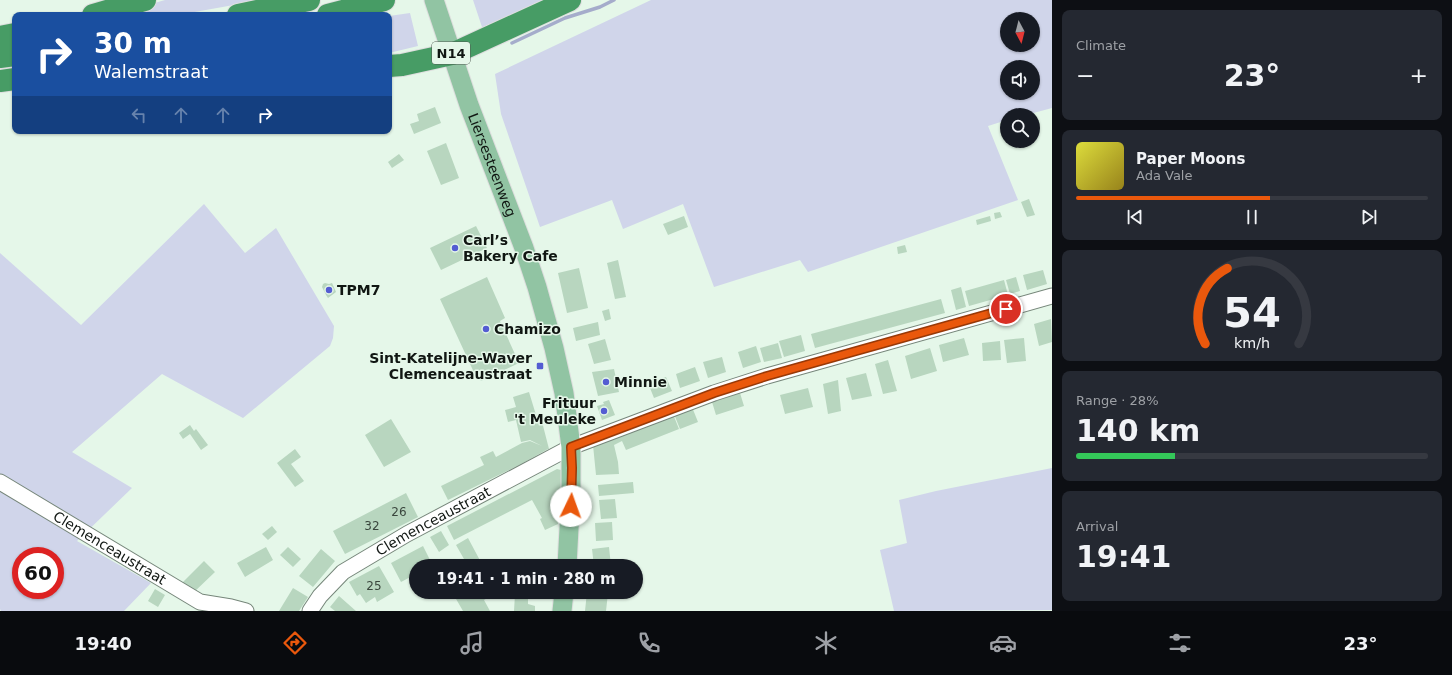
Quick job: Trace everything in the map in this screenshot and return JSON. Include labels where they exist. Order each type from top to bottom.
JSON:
[{"type":"highway","points":[[103,12],[145,0]]},
{"type":"highway","points":[[252,12],[309,0]]},
{"type":"highway","points":[[339,12],[384,0]]},
{"type":"highway","points":[[392,66],[452,54],[570,0]]},
{"type":"highway","points":[[0,37],[12,35]]},
{"type":"highway","points":[[0,57],[12,55]]},
{"type":"highway","points":[[0,81],[12,79]]},
{"type":"highway","points":[[0,96],[12,94]]},
{"type":"main road","name":"Liersesteenweg","points":[[434,1],[489,159],[524,248],[537,287],[554,348],[564,393],[571,447],[571,491],[567,559]]},
{"type":"main road","points":[[562,611],[563,599]]},
{"type":"street","name":"Clemenceaustraat","points":[[310,611],[320,596],[343,572],[406,534],[571,447],[714,393],[767,376],[1052,296]]},
{"type":"street","name":"Clemenceaustraat","points":[[0,482],[200,602],[246,611]]},
{"type":"shaded area","points":[[165,0],[261,0],[195,12],[123,12]]},
{"type":"shaded area","points":[[473,0],[548,0],[483,30]]},
{"type":"shaded area","points":[[651,0],[1052,0],[1052,108],[1040,111],[1040,108],[1000,108],[1000,122],[988,126],[1018,200],[808,272],[800,260],[714,287],[683,204],[623,229],[612,200],[540,227],[501,114],[495,74]]},
{"type":"shaded area","points":[[410,13],[418,46],[392,52],[392,16]]},
{"type":"shaded area","points":[[204,204],[245,253],[276,228],[334,326],[333,338],[330,346],[243,418],[162,374],[72,452],[132,488],[77,541],[151,583],[124,611],[1,611],[0,609],[0,253],[81,325]]},
{"type":"shaded area","points":[[1052,468],[1052,610],[894,611],[880,550],[907,543],[899,500],[936,491]]},
{"type":"building","points":[[435,107],[441,123],[414,134],[410,124],[419,121],[417,114]]},
{"type":"building","points":[[446,143],[459,178],[441,185],[427,151]]},
{"type":"building","points":[[399,154],[404,160],[392,168],[388,162]]},
{"type":"building","points":[[1029,199],[1035,215],[1027,217],[1021,202]]},
{"type":"building","points":[[1000,212],[1002,217],[995,219],[994,213]]},
{"type":"building","points":[[684,216],[688,227],[668,235],[663,224]]},
{"type":"building","points":[[990,216],[991,221],[977,225],[976,220]]},
{"type":"building","points":[[476,226],[487,248],[441,270],[430,248]]},
{"type":"building","points":[[905,245],[907,252],[898,254],[897,247]]},
{"type":"building","points":[[618,260],[626,297],[615,299],[607,263]]},
{"type":"building","points":[[579,268],[588,308],[567,313],[558,273]]},
{"type":"building","points":[[1043,270],[1047,284],[1027,290],[1023,275]]},
{"type":"building","points":[[487,277],[505,318],[500,321],[519,363],[481,381],[479,378],[477,379],[440,299]]},
{"type":"building","points":[[1016,277],[1020,291],[1010,294],[1006,280]]},
{"type":"building","points":[[1004,280],[1008,295],[969,306],[965,291]]},
{"type":"building","name":"TPM7","points":[[325,283],[332,283],[336,292],[328,298],[322,287]]},
{"type":"building","points":[[961,287],[966,307],[956,310],[951,290]]},
{"type":"building","points":[[941,299],[945,313],[815,348],[811,334]]},
{"type":"building","points":[[609,309],[611,319],[605,321],[602,311]]},
{"type":"building","points":[[1051,319],[1052,342],[1039,346],[1034,324]]},
{"type":"building","points":[[598,322],[600,335],[576,341],[573,328]]},
{"type":"building","points":[[801,335],[805,351],[784,357],[779,341]]},
{"type":"building","points":[[964,338],[969,355],[943,362],[939,345]]},
{"type":"building","points":[[1024,338],[1026,361],[1007,363],[1004,340]]},
{"type":"building","points":[[605,339],[611,360],[594,364],[588,344]]},
{"type":"building","points":[[1000,341],[1001,360],[983,361],[982,343]]},
{"type":"building","points":[[778,343],[782,358],[764,362],[760,348]]},
{"type":"building","points":[[756,346],[761,362],[743,368],[738,352]]},
{"type":"building","points":[[930,348],[937,371],[911,379],[905,356]]},
{"type":"building","points":[[722,357],[726,372],[708,378],[703,362]]},
{"type":"building","points":[[888,360],[897,391],[883,394],[875,364]]},
{"type":"building","points":[[695,367],[700,381],[680,388],[676,374]]},
{"type":"building","name":"Minnie","points":[[614,369],[619,392],[598,396],[592,372]]},
{"type":"building","points":[[866,373],[872,396],[852,400],[846,378]]},
{"type":"building","points":[[666,377],[672,391],[654,398],[648,383]]},
{"type":"building","points":[[838,380],[841,411],[828,414],[823,384]]},
{"type":"building","points":[[808,388],[813,407],[785,414],[780,395]]},
{"type":"building","points":[[529,392],[536,415],[540,414],[549,449],[448,500],[441,486],[484,465],[480,457],[493,451],[496,457],[522,443],[530,441],[542,446],[530,440],[521,442],[516,420],[508,422],[505,410],[516,407],[513,397]]},
{"type":"building","points":[[740,393],[744,406],[716,415],[712,402]]},
{"type":"building","points":[[609,400],[615,415],[602,420],[597,406],[604,404],[603,402]]},
{"type":"building","points":[[692,407],[698,422],[680,429],[674,414]]},
{"type":"building","points":[[673,414],[679,429],[626,450],[622,441],[614,445],[619,474],[596,475],[593,445]]},
{"type":"building","points":[[391,419],[411,452],[384,467],[365,435]]},
{"type":"building","points":[[190,425],[194,431],[196,429],[208,445],[201,450],[190,434],[183,439],[179,433]]},
{"type":"building","points":[[295,449],[301,457],[291,464],[304,481],[295,487],[277,463]]},
{"type":"building","points":[[557,469],[561,470],[558,524],[545,530],[540,519],[542,518],[532,500],[454,540],[447,526]]},
{"type":"building","points":[[633,482],[634,493],[599,496],[598,485]]},
{"type":"building","points":[[406,493],[418,517],[345,554],[333,531]]},
{"type":"building","points":[[615,499],[617,518],[601,519],[599,500]]},
{"type":"building","points":[[612,522],[613,540],[596,541],[595,523]]},
{"type":"building","points":[[272,526],[277,532],[268,540],[262,534]]},
{"type":"building","points":[[441,531],[449,545],[439,552],[430,537]]},
{"type":"building","points":[[468,538],[479,559],[464,559],[456,545]]},
{"type":"building","points":[[423,546],[430,559],[409,559],[409,578],[401,582],[391,563]]},
{"type":"building","points":[[266,547],[273,560],[245,577],[237,563]]},
{"type":"building","points":[[288,547],[301,559],[293,567],[280,555]]},
{"type":"building","points":[[609,547],[610,559],[593,559],[592,549]]},
{"type":"building","points":[[321,549],[335,561],[313,587],[299,576]]},
{"type":"building","points":[[204,561],[215,572],[192,594],[182,583]]},
{"type":"building","points":[[379,566],[394,592],[377,602],[375,597],[366,603],[360,594],[357,596],[349,582]]},
{"type":"building","points":[[293,588],[308,597],[299,611],[279,611]]},
{"type":"building","points":[[155,589],[165,595],[158,607],[148,601]]},
{"type":"building","points":[[339,596],[356,611],[335,611],[330,607]]},
{"type":"building","points":[[456,599],[486,599],[484,600],[490,611],[463,611]]},
{"type":"building","points":[[515,599],[528,599],[528,604],[535,606],[535,611],[514,611]]},
{"type":"building","points":[[586,599],[607,599],[606,611],[585,611]]},
{"type":"waterway","points":[[512,43],[565,18],[600,7],[614,0]]},
{"type":"place","name":"Carl’s Bakery Cafe","points":[[455,248]]},
{"type":"place","name":"TPM7","points":[[329,290]]},
{"type":"place","name":"Chamizo","points":[[486,329]]},
{"type":"place","name":"Sint-Katelijne-Waver Clemenceaustraat","points":[[540,366]]},
{"type":"place","name":"Minnie","points":[[606,382]]},
{"type":"place","name":"Frituur 't Meuleke","points":[[604,411]]},
{"type":"route","points":[[571,506],[571,447],[714,393],[767,376],[1006,309]]}]
